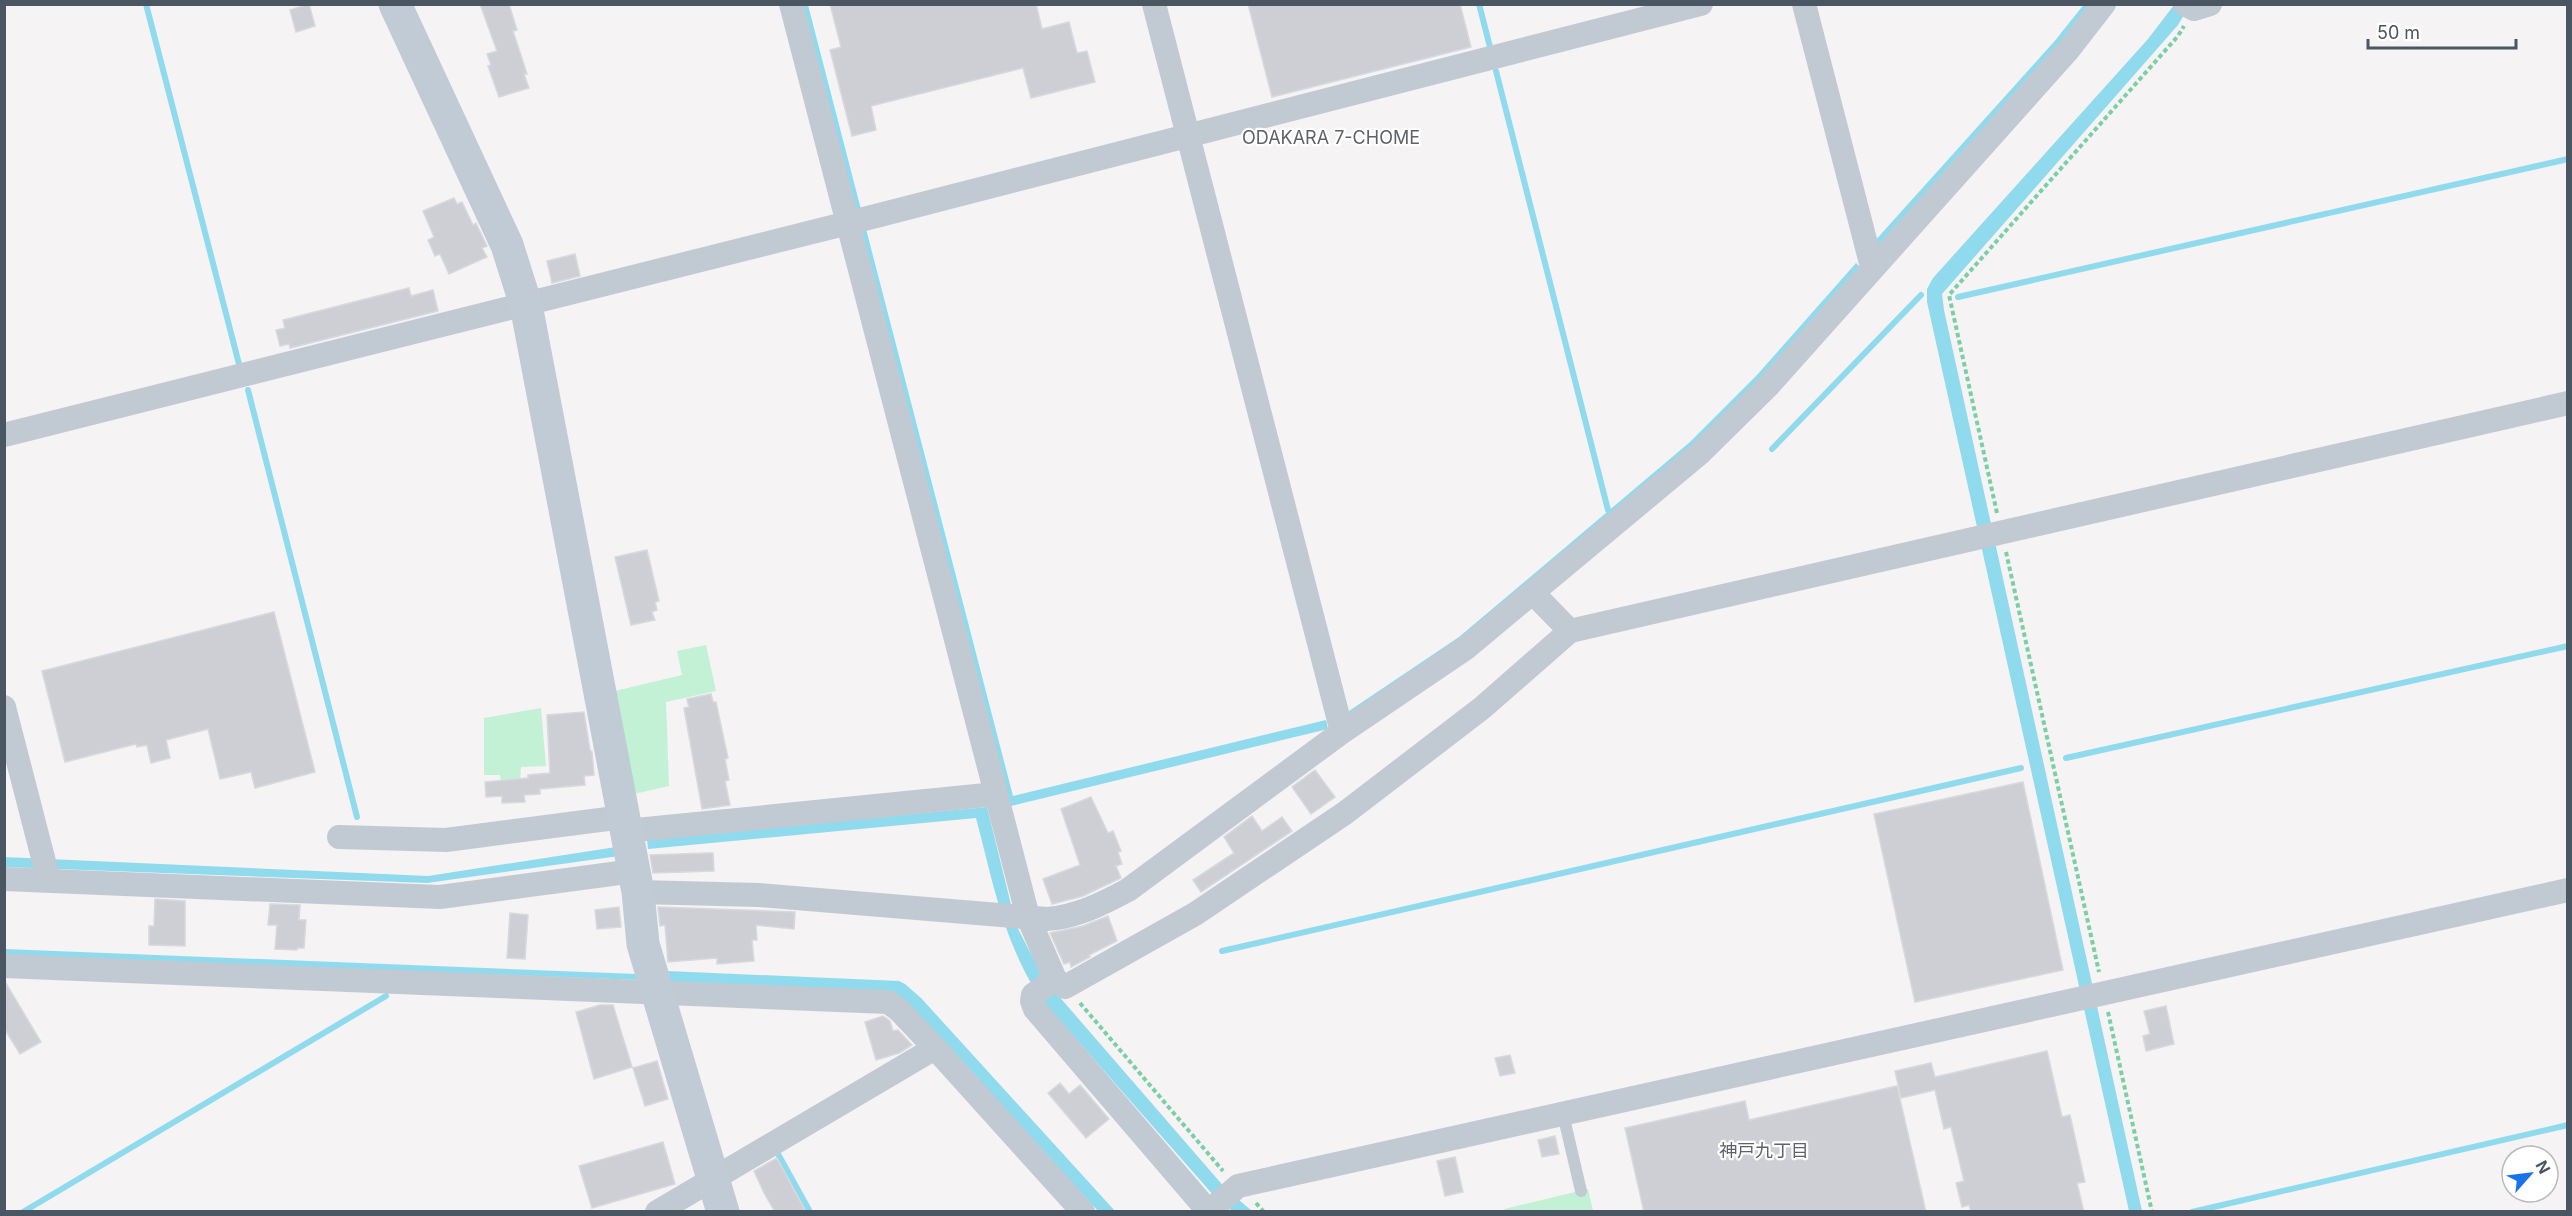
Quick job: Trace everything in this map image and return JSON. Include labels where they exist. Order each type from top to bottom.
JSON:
[{"type":"street","points":[[395,4],[507,245],[526,305],[636,882],[643,944],[723,1212]]},
{"type":"street","points":[[791,4],[857,221],[1024,916],[1051,985]]},
{"type":"street","points":[[1154,4],[1342,732]]},
{"type":"street","points":[[4,435],[1189,137],[1701,4]]},
{"type":"street","points":[[1804,4],[1872,267]]},
{"type":"street","points":[[4,879],[46,868],[440,897],[636,882],[759,895],[1047,919],[1065,918],[1103,903],[1128,890],[1342,732],[1466,648],[1700,453],[1768,386],[2069,49],[2104,4]]},
{"type":"street","points":[[2568,403],[1570,631],[1482,708],[1345,813],[1195,914],[1051,985],[1032,1001],[1035,1009],[1221,1200],[1563,1114],[2568,890]]},
{"type":"street","points":[[1533,593],[1570,631]]},
{"type":"street","points":[[4,707],[46,868]]},
{"type":"street","points":[[339,837],[446,840],[996,794]]},
{"type":"street","points":[[4,966],[888,1002],[899,1010],[935,1048],[1083,1212]]},
{"type":"street","points":[[657,1212],[935,1048]]},
{"type":"lane","points":[[1563,1114],[1581,1191]]},
{"type":"path","points":[[2152,1212],[2095,996],[1992,535],[1949,295],[2178,36],[2195,6]]},
{"type":"path","points":[[1051,985],[1221,1200],[1264,1212]]},
{"type":"green space","points":[[706,645],[716,691],[666,702],[669,786],[634,794],[615,691],[682,675],[677,651]]},
{"type":"green space","points":[[541,708],[546,766],[521,767],[520,784],[502,786],[500,775],[484,775],[484,718]]},
{"type":"green space","points":[[1588,1189],[1593,1211],[1505,1212],[1504,1209]]},
{"type":"water","points":[[800,5],[808,5],[1013,796],[1326,720],[1328,729],[1007,807]]},
{"type":"water","points":[[2174,5],[2187,10],[2178,25],[1942,294],[2142,1211],[2129,1211],[1927,302],[1927,289],[1933,278],[2148,39]]},
{"type":"water","points":[[1856,263],[1860,267],[1761,379],[1693,446],[1464,641],[1351,717],[1349,711],[1459,637],[1690,442],[1757,375]]},
{"type":"water","points":[[987,807],[1016,925],[1044,979],[1226,1189],[1252,1211],[1232,1211],[1215,1197],[1040,998],[1027,977],[1008,933],[976,818],[648,849],[647,839]]},
{"type":"water","points":[[616,847],[619,856],[427,883],[5,867],[4,857],[428,876]]},
{"type":"water","points":[[5,949],[637,974],[640,980],[5,956]]},
{"type":"water","points":[[667,971],[899,981],[905,984],[921,998],[1115,1211],[1098,1211],[910,1006],[669,982]]},
{"type":"building","points":[[309,4],[315,26],[296,32],[290,10]]},
{"type":"building","points":[[480,4],[509,4],[517,30],[513,31],[527,74],[524,74],[529,88],[499,97],[488,66],[491,65],[487,54],[497,51]]},
{"type":"building","points":[[830,4],[1036,4],[1042,29],[1069,22],[1077,53],[1087,51],[1095,82],[1031,98],[1023,68],[871,106],[876,130],[852,136],[830,50],[841,47]]},
{"type":"building","points":[[1248,4],[1460,4],[1471,47],[1272,97]]},
{"type":"building","points":[[454,198],[457,204],[462,202],[473,225],[476,223],[487,246],[482,248],[487,257],[449,274],[440,254],[435,256],[428,240],[434,237],[423,211]]},
{"type":"building","points":[[575,254],[580,276],[552,283],[547,261]]},
{"type":"building","points":[[409,288],[411,296],[433,290],[438,311],[290,348],[289,344],[280,346],[276,330],[285,328],[283,320]]},
{"type":"building","points":[[647,550],[659,601],[655,602],[657,610],[652,612],[655,620],[631,625],[615,557]]},
{"type":"building","points":[[274,612],[315,772],[255,788],[251,772],[220,779],[208,729],[166,740],[170,758],[151,763],[147,745],[137,747],[136,744],[65,762],[42,671]]},
{"type":"building","points":[[711,694],[713,702],[716,702],[728,758],[725,759],[729,780],[725,781],[730,805],[702,809],[684,708],[689,707],[687,699]]},
{"type":"building","points":[[584,712],[594,775],[584,776],[585,785],[540,789],[540,794],[524,795],[525,802],[502,803],[502,796],[486,797],[485,782],[528,778],[528,775],[550,773],[547,715]]},
{"type":"building","points":[[1315,770],[1335,797],[1311,814],[1292,787]]},
{"type":"building","points":[[2023,782],[2063,970],[1915,1002],[1874,814]]},
{"type":"building","points":[[1091,797],[1108,833],[1113,831],[1121,851],[1118,852],[1122,864],[1116,866],[1121,878],[1083,896],[1052,904],[1043,879],[1080,865],[1061,809]]},
{"type":"building","points":[[1252,816],[1262,831],[1282,817],[1292,831],[1201,892],[1193,880],[1234,853],[1224,837]]},
{"type":"building","points":[[713,853],[714,871],[653,873],[650,855]]},
{"type":"building","points":[[155,899],[185,901],[185,946],[149,945],[149,926],[154,926]]},
{"type":"building","points":[[270,904],[300,905],[299,920],[306,920],[304,948],[275,949],[277,925],[268,925]]},
{"type":"building","points":[[619,907],[621,927],[597,929],[595,910]]},
{"type":"building","points":[[658,907],[795,912],[794,929],[756,925],[757,940],[752,940],[754,961],[717,964],[717,958],[668,962],[665,925],[660,926]]},
{"type":"building","points":[[510,913],[528,915],[525,959],[507,958]]},
{"type":"building","points":[[1108,916],[1117,941],[1071,967],[1070,962],[1064,964],[1050,933],[1083,926]]},
{"type":"building","points":[[4,980],[41,1042],[20,1054],[4,1028]]},
{"type":"building","points":[[600,1005],[613,1005],[632,1067],[594,1079],[576,1012]]},
{"type":"building","points":[[2166,1006],[2174,1044],[2146,1051],[2143,1036],[2150,1034],[2144,1011]]},
{"type":"building","points":[[883,1016],[890,1021],[893,1031],[898,1030],[912,1045],[899,1053],[876,1060],[865,1022]]},
{"type":"building","points":[[2047,1051],[2062,1117],[2070,1115],[2085,1182],[2077,1183],[2084,1212],[1971,1212],[1969,1205],[1962,1207],[1956,1183],[1964,1181],[1951,1127],[1944,1129],[1935,1090],[1901,1098],[1895,1071],[1931,1063],[1935,1077]]},
{"type":"building","points":[[1510,1055],[1515,1073],[1500,1076],[1495,1058]]},
{"type":"building","points":[[657,1061],[668,1099],[645,1106],[633,1068]]},
{"type":"building","points":[[1060,1083],[1069,1094],[1080,1085],[1109,1119],[1086,1138],[1048,1093]]},
{"type":"building","points":[[1897,1086],[1926,1212],[1644,1212],[1625,1128],[1745,1101],[1749,1120]]},
{"type":"building","points":[[1555,1136],[1559,1154],[1542,1157],[1538,1140]]},
{"type":"building","points":[[663,1142],[675,1184],[592,1208],[579,1166]]},
{"type":"building","points":[[1455,1157],[1463,1192],[1445,1196],[1437,1161]]},
{"type":"building","points":[[777,1158],[806,1212],[775,1212],[764,1193],[754,1171]]},
{"type":"waterway","points":[[146,4],[239,364]]},
{"type":"waterway","points":[[1479,4],[1490,47]]},
{"type":"waterway","points":[[1877,243],[2056,44],[2088,4]]},
{"type":"waterway","points":[[1496,71],[1608,510]]},
{"type":"waterway","points":[[1958,297],[2568,159]]},
{"type":"waterway","points":[[1772,449],[1921,295]]},
{"type":"waterway","points":[[248,390],[357,817]]},
{"type":"waterway","points":[[2066,758],[2568,646]]},
{"type":"waterway","points":[[1222,951],[2021,768]]},
{"type":"waterway","points":[[23,1212],[386,996]]},
{"type":"waterway","points":[[2192,1212],[2568,1125]]},
{"type":"waterway","points":[[778,1154],[809,1210],[806,1212]]},
{"type":"district","name":"ODAKARA 7-CHOME","points":[[1331,137]]},
{"type":"district","name":"神戸九丁目","points":[[1764,1150]]}]
